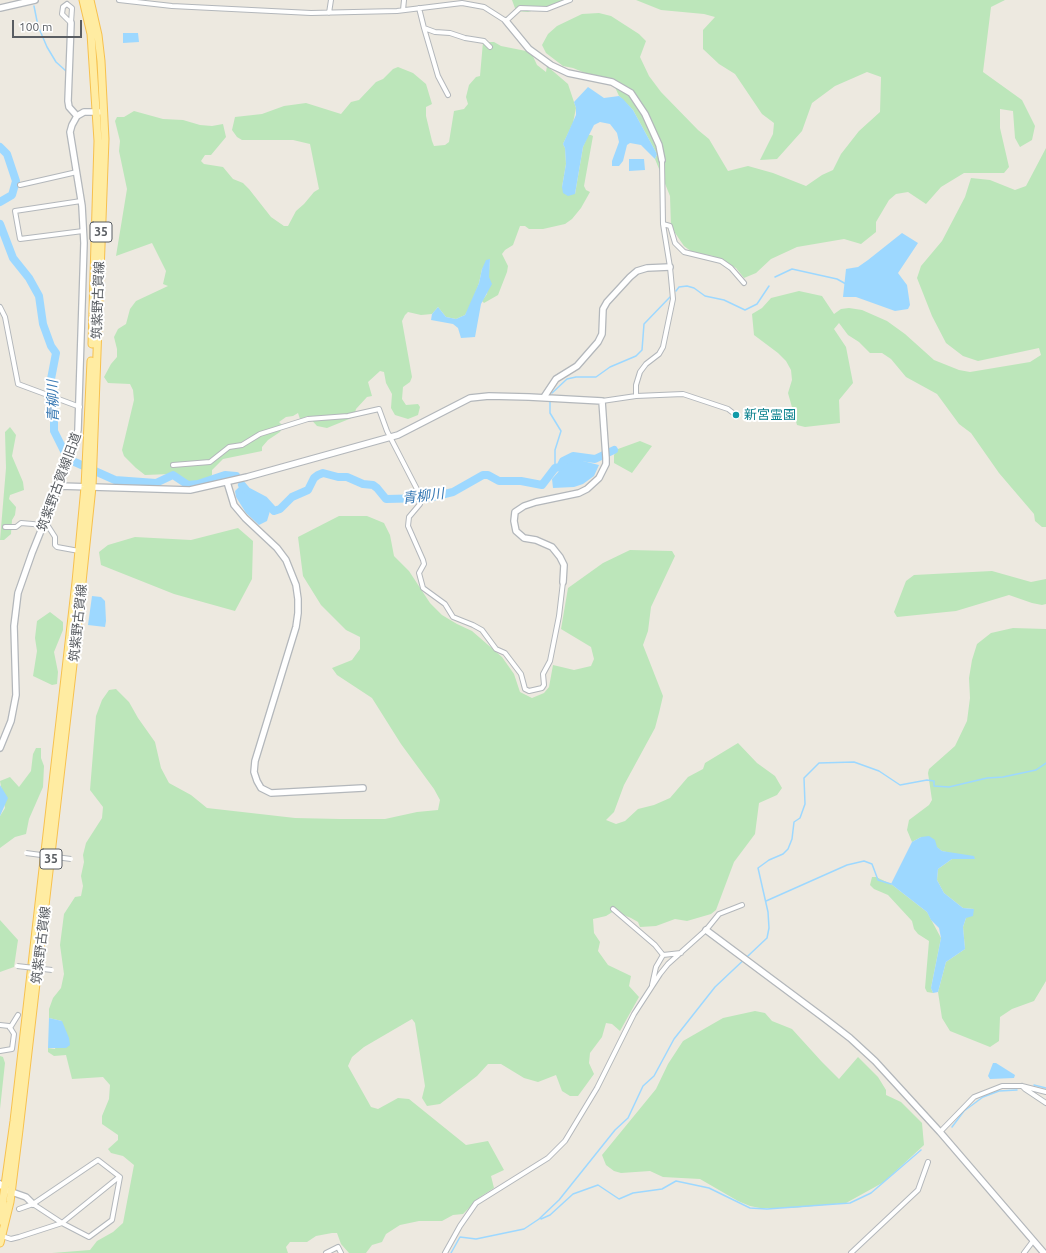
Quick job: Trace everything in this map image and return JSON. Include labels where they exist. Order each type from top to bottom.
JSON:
[{"type":"main road","name":"筑紫野古賀線","points":[[83,0],[91,34],[101,112]]},
{"type":"main road","name":"筑紫野古賀線","points":[[1,1240],[73,669],[88,487],[101,112],[98,35],[90,0]]},
{"type":"main road","name":"筑紫野古賀線","points":[[0,1221],[8,1190],[79,551],[88,487]]},
{"type":"street","points":[[0,8],[36,0]]},
{"type":"street","points":[[119,0],[172,6],[329,13],[403,10],[468,3],[492,11],[506,21],[529,49],[550,65],[568,73],[612,82],[631,93],[645,114],[659,145],[662,160],[662,224],[670,267],[673,299],[663,347],[659,354],[646,364],[640,372],[636,385],[636,396]]},
{"type":"street","points":[[329,13],[331,0]]},
{"type":"street","points":[[403,10],[404,0]]},
{"type":"street","points":[[506,21],[520,8],[547,9],[568,0]]},
{"type":"street","points":[[419,8],[438,76],[448,96]]},
{"type":"street","points":[[71,23],[69,107],[77,116],[84,112],[101,112]]},
{"type":"street","points":[[424,28],[435,32],[450,33],[465,38],[484,41],[490,47]]},
{"type":"street","name":"筑紫野古賀線旧道","points":[[0,748],[11,721],[16,695],[14,626],[18,593],[32,553],[71,456],[78,430],[80,407],[83,231],[81,201],[70,132],[77,116]]},
{"type":"street","points":[[20,185],[77,172]]},
{"type":"street","points":[[81,201],[15,211],[20,239],[83,231]]},
{"type":"street","points":[[662,224],[670,226],[675,243],[684,252],[721,261],[731,268],[744,283]]},
{"type":"street","points":[[544,397],[556,379],[578,366],[598,342],[602,334],[603,309],[607,302],[630,277],[637,271],[647,268],[670,267]]},
{"type":"street","points":[[0,307],[5,317],[18,384],[80,407]]},
{"type":"street","points":[[59,486],[190,490],[228,482],[390,437],[470,398],[489,396],[544,397],[602,401],[636,396],[683,394],[728,409],[737,416]]},
{"type":"street","points":[[174,465],[210,462],[229,447],[242,446],[260,434],[308,419],[348,416],[369,410],[379,409],[390,437],[420,497],[419,507],[409,517],[408,526],[424,564],[419,573],[423,588],[445,604],[453,617],[482,630],[496,648],[505,653],[521,674],[525,689],[529,691],[542,688],[544,685],[543,674],[550,661],[559,616],[564,565],[560,556],[552,547],[536,540],[524,538],[516,531],[514,521],[515,512],[524,506],[536,502],[570,496],[587,489],[599,478],[606,464],[602,401]]},
{"type":"street","points":[[228,482],[234,505],[245,518],[277,548],[286,560],[296,585],[298,599],[296,627],[255,761],[254,772],[257,781],[261,788],[271,793],[363,788]]},
{"type":"street","points":[[5,527],[16,527],[21,523],[48,526],[55,537],[55,545],[58,547],[79,551]]},
{"type":"street","points":[[26,853],[72,859]]},
{"type":"street","points":[[445,1253],[460,1226],[476,1204],[548,1158],[564,1141],[594,1093],[634,1014],[668,964],[706,930],[719,914],[742,904]]},
{"type":"street","points":[[613,909],[654,945],[663,955]]},
{"type":"street","points":[[706,930],[850,1038],[875,1061],[940,1132],[1044,1253]]},
{"type":"street","points":[[663,955],[682,952]]},
{"type":"street","points":[[651,989],[656,967],[663,955]]},
{"type":"street","points":[[16,966],[52,970]]},
{"type":"street","points":[[10,1028],[16,1021],[18,1015]]},
{"type":"street","points":[[0,1025],[10,1028],[14,1034],[12,1049],[0,1051]]},
{"type":"street","points":[[940,1132],[974,1096],[1002,1086],[1022,1086],[1046,1092]]},
{"type":"street","points":[[1022,1086],[1024,1090],[1046,1103]]},
{"type":"street","points":[[19,1209],[33,1204],[98,1160],[120,1177]]},
{"type":"street","points":[[851,1253],[918,1190],[928,1162]]},
{"type":"street","points":[[0,1184],[8,1190],[26,1197],[33,1204],[62,1223],[89,1237],[112,1220],[120,1177]]},
{"type":"street","points":[[1,1240],[19,1238],[62,1223],[120,1177]]},
{"type":"street","points":[[1024,1253],[1033,1241]]},
{"type":"street","points":[[326,1253],[338,1247],[342,1253]]},
{"type":"green space","points":[[512,0],[569,0],[528,12],[516,11]]},
{"type":"green space","points":[[636,0],[1005,0],[991,7],[983,72],[1022,100],[1035,126],[1032,140],[1020,147],[1015,138],[1013,111],[1000,109],[1000,128],[1009,167],[1004,173],[964,173],[941,187],[926,204],[908,192],[896,194],[889,200],[876,222],[876,232],[861,244],[844,239],[797,247],[771,259],[756,273],[744,278],[736,268],[713,256],[692,252],[684,246],[671,227],[670,196],[655,159],[657,154],[633,110],[619,96],[614,85],[573,68],[563,66],[546,53],[542,45],[548,34],[557,26],[582,14],[599,13],[611,16],[639,34],[646,41],[640,57],[649,76],[661,92],[698,130],[709,139],[728,171],[748,166],[773,173],[806,186],[822,175],[833,170],[841,154],[859,131],[880,112],[881,77],[867,72],[835,86],[812,103],[802,131],[777,159],[760,160],[773,134],[774,123],[762,114],[735,74],[719,64],[703,49],[703,30],[715,17],[704,14],[661,10]]},
{"type":"green space","points":[[483,42],[494,42],[501,46],[531,52],[537,65],[546,72],[547,66],[568,84],[576,108],[573,123],[563,144],[565,148],[566,164],[562,187],[575,194],[583,147],[588,135],[591,135],[593,136],[584,186],[586,190],[590,192],[581,208],[572,219],[565,224],[543,229],[529,229],[525,226],[520,226],[513,245],[502,254],[508,266],[498,295],[484,303],[482,301],[487,294],[490,259],[482,269],[479,283],[471,305],[465,315],[456,319],[446,317],[438,307],[432,314],[421,315],[408,312],[405,315],[402,321],[412,377],[410,382],[403,387],[402,399],[406,405],[418,404],[420,407],[418,415],[408,419],[395,415],[391,408],[392,394],[386,383],[384,372],[380,371],[368,382],[372,396],[367,397],[356,409],[354,417],[327,428],[317,426],[308,416],[300,419],[298,413],[293,416],[286,417],[279,422],[283,426],[280,432],[268,440],[262,447],[262,451],[223,459],[212,470],[212,475],[205,482],[189,484],[181,478],[170,474],[145,475],[136,468],[124,456],[122,450],[134,400],[133,390],[130,384],[108,383],[104,377],[111,364],[117,357],[114,337],[118,329],[126,324],[130,309],[136,301],[168,286],[163,284],[166,271],[152,243],[116,256],[127,189],[119,151],[120,141],[115,121],[117,117],[124,117],[134,111],[163,119],[183,120],[200,125],[212,126],[223,124],[226,137],[211,155],[205,155],[201,161],[204,164],[223,167],[233,179],[243,183],[249,189],[271,217],[284,226],[288,226],[296,211],[314,192],[319,189],[310,144],[293,140],[242,140],[237,137],[232,130],[235,117],[262,114],[284,106],[306,103],[341,114],[351,102],[359,100],[376,82],[383,79],[393,69],[398,67],[413,73],[426,84],[432,104],[426,107],[426,116],[432,141],[434,146],[445,145],[449,142],[454,111],[464,109],[468,104],[466,97],[469,85],[476,77],[480,76]]},
{"type":"green space","points":[[1046,148],[1046,527],[1042,527],[1035,521],[1034,514],[999,473],[971,433],[959,424],[937,394],[906,377],[891,359],[882,353],[870,353],[859,342],[848,335],[839,323],[834,329],[846,347],[853,383],[839,400],[840,423],[805,427],[797,425],[788,393],[792,380],[791,370],[786,361],[778,353],[754,335],[752,314],[762,308],[771,298],[799,291],[822,296],[834,314],[841,309],[849,308],[862,310],[887,321],[905,334],[934,360],[959,370],[970,372],[1030,362],[1041,355],[1039,348],[978,361],[963,356],[946,343],[932,316],[917,278],[921,266],[942,241],[965,197],[971,178],[990,180],[1015,190],[1026,186]]},
{"type":"green space","points":[[10,427],[16,435],[12,456],[23,482],[24,490],[10,495],[9,499],[16,507],[15,515],[12,520],[11,534],[4,540],[0,540],[6,468],[5,432]]},
{"type":"green space","points":[[640,441],[652,446],[632,473],[614,463],[614,455],[618,449]]},
{"type":"green space","points":[[339,516],[367,516],[384,523],[390,535],[394,556],[409,571],[430,603],[442,615],[472,631],[502,657],[514,674],[520,692],[532,698],[544,693],[549,687],[553,665],[574,670],[591,666],[594,659],[591,647],[561,629],[568,588],[603,563],[630,550],[672,551],[675,556],[651,607],[648,631],[643,645],[663,696],[659,713],[655,728],[624,785],[614,812],[606,820],[616,824],[625,821],[638,809],[654,805],[670,798],[688,777],[703,769],[705,763],[738,743],[757,763],[775,776],[782,788],[777,795],[759,803],[755,834],[734,862],[716,910],[711,914],[687,921],[675,919],[656,926],[640,927],[638,922],[614,911],[606,916],[593,919],[594,933],[600,942],[598,951],[608,965],[631,976],[629,986],[639,997],[620,1031],[612,1024],[606,1023],[602,1037],[590,1053],[589,1063],[594,1074],[578,1096],[570,1096],[562,1091],[556,1075],[538,1082],[524,1078],[501,1064],[488,1064],[477,1076],[440,1104],[427,1106],[422,1098],[425,1086],[415,1023],[412,1019],[364,1047],[352,1057],[348,1066],[371,1107],[378,1109],[398,1098],[409,1099],[466,1145],[488,1141],[504,1170],[491,1176],[494,1188],[480,1197],[463,1214],[453,1215],[442,1221],[419,1221],[400,1225],[386,1234],[382,1242],[372,1245],[366,1253],[349,1253],[341,1244],[337,1233],[332,1233],[316,1236],[307,1242],[290,1242],[286,1247],[288,1253],[52,1253],[90,1250],[97,1241],[113,1232],[123,1223],[134,1165],[123,1156],[111,1153],[108,1149],[118,1140],[118,1135],[102,1124],[102,1116],[109,1099],[110,1085],[103,1077],[72,1079],[66,1055],[54,1056],[48,1052],[48,1048],[55,1049],[62,1021],[49,1018],[49,1009],[53,998],[61,988],[64,974],[60,945],[64,914],[75,897],[81,896],[83,886],[81,876],[86,843],[102,818],[103,807],[90,790],[96,716],[102,700],[109,690],[116,689],[129,702],[155,742],[161,768],[169,783],[191,795],[207,808],[295,818],[340,819],[385,819],[417,812],[438,810],[440,800],[434,789],[401,744],[372,698],[337,675],[332,668],[352,660],[360,649],[360,637],[346,630],[321,605],[303,576],[298,537]]},
{"type":"green space","points":[[238,528],[253,541],[252,579],[235,611],[174,594],[101,565],[99,552],[108,545],[135,537],[191,540]]},
{"type":"green space","points":[[992,571],[1031,582],[1046,579],[1046,604],[1042,605],[1032,603],[1009,595],[956,611],[897,617],[894,612],[906,581],[914,575]]},
{"type":"green space","points":[[50,612],[63,622],[63,630],[54,652],[58,672],[57,684],[52,685],[33,676],[37,651],[35,638],[37,621]]},
{"type":"green space","points":[[1013,628],[1046,629],[1046,981],[1034,1001],[1012,1009],[1000,1017],[999,1041],[990,1047],[950,1031],[942,1018],[938,992],[946,962],[965,949],[963,927],[966,918],[974,909],[963,908],[944,893],[937,880],[938,869],[952,859],[975,859],[942,851],[921,837],[912,842],[907,830],[909,820],[929,805],[932,800],[928,773],[929,769],[955,746],[967,721],[970,698],[969,678],[972,660],[977,644],[991,633]]},
{"type":"green space","points":[[36,748],[41,748],[41,758],[44,766],[43,787],[29,819],[26,834],[15,837],[0,848],[0,816],[5,808],[0,781],[10,777],[19,787],[31,771],[33,754]]},
{"type":"green space","points":[[872,877],[876,877],[891,884],[927,912],[941,938],[931,988],[933,993],[927,992],[925,988],[929,941],[918,934],[914,929],[912,921],[888,895],[874,889],[870,885]]},
{"type":"green space","points":[[0,920],[18,940],[14,967],[0,972]]},
{"type":"green space","points":[[755,1011],[765,1013],[772,1021],[792,1029],[839,1079],[858,1057],[878,1077],[886,1090],[886,1095],[901,1102],[922,1123],[924,1145],[884,1182],[846,1203],[792,1208],[760,1208],[750,1206],[738,1201],[700,1179],[663,1177],[650,1171],[621,1173],[614,1171],[606,1165],[602,1155],[656,1089],[668,1064],[683,1041],[723,1018]]},
{"type":"green space","points":[[0,1056],[3,1057],[5,1063],[0,1109]]},
{"type":"water","points":[[123,33],[138,33],[139,42],[123,43]]},
{"type":"water","points":[[588,87],[604,98],[619,96],[623,99],[633,110],[657,154],[655,159],[641,145],[630,143],[627,145],[623,161],[619,166],[612,166],[612,161],[619,142],[617,133],[610,124],[600,122],[594,125],[583,147],[575,194],[568,196],[563,193],[562,187],[566,164],[565,148],[563,144],[576,115],[574,102]]},
{"type":"water","points":[[629,159],[644,159],[645,170],[629,171]]},
{"type":"water","points":[[902,233],[918,243],[898,273],[907,285],[910,305],[908,309],[895,311],[856,297],[843,297],[846,269],[858,267]]},
{"type":"water","points":[[490,259],[489,277],[492,284],[481,304],[475,337],[461,338],[458,328],[453,324],[431,320],[432,314],[438,307],[446,317],[456,319],[465,315],[479,283],[482,269],[486,260]]},
{"type":"water","points":[[575,459],[599,465],[594,476],[583,484],[574,487],[553,488],[552,479],[568,461]]},
{"type":"water","points":[[240,486],[246,493],[264,504],[270,511],[267,521],[259,525],[246,513],[236,497],[235,491]]},
{"type":"water","points":[[92,596],[101,597],[105,601],[105,627],[88,625]]},
{"type":"water","points":[[0,785],[8,798],[0,816]]},
{"type":"water","points":[[929,836],[935,840],[937,847],[942,851],[974,856],[975,859],[952,859],[938,869],[937,880],[944,893],[963,908],[974,909],[973,916],[966,918],[963,927],[965,949],[946,962],[938,992],[933,993],[931,988],[941,938],[939,928],[931,920],[927,912],[891,884],[912,842],[921,837]]},
{"type":"water","points":[[49,1018],[62,1021],[69,1038],[70,1045],[66,1048],[48,1048]]},
{"type":"water","points":[[993,1063],[996,1063],[1015,1075],[1014,1078],[990,1079],[988,1076]]},
{"type":"waterway","points":[[34,6],[38,26],[47,47],[56,62],[66,71]]},
{"type":"waterway","name":"青柳川","points":[[0,147],[7,154],[16,181],[12,195],[0,202]]},
{"type":"waterway","name":"青柳川","points":[[0,224],[13,258],[29,278],[39,296],[43,324],[51,346],[56,353],[51,379],[54,431],[68,459],[115,480],[156,483],[173,475],[188,485],[198,484],[225,475],[236,476]]},
{"type":"waterway","points":[[775,277],[792,269],[837,279],[846,284]]},
{"type":"waterway","points":[[676,291],[679,287],[687,286],[694,288],[705,296],[724,300],[745,310],[757,304],[769,286]]},
{"type":"waterway","points":[[552,393],[567,379],[576,377],[596,377],[610,367],[636,356],[642,350],[644,324],[670,297]]},
{"type":"waterway","points":[[550,402],[550,413],[561,431],[555,450],[555,468]]},
{"type":"waterway","name":"青柳川","points":[[242,485],[247,491],[264,500],[274,511],[280,509],[292,497],[308,490],[314,478],[323,473],[338,477],[347,477],[363,484],[373,485],[386,499],[428,498],[453,492],[483,475],[488,475],[499,481],[521,481],[542,485],[555,468],[560,467],[563,461],[573,456],[595,459],[614,450]]},
{"type":"waterway","points":[[451,1253],[460,1237],[476,1239],[524,1229],[539,1219],[559,1200],[615,1130],[628,1118],[643,1086],[654,1076],[674,1039],[715,987],[767,938],[769,928],[768,912],[758,868],[769,860],[783,854],[788,849],[792,839],[794,822],[800,818],[805,804],[804,778],[819,763],[854,762],[879,771],[900,785],[927,780],[934,781],[934,786],[949,787],[987,778],[1003,777],[1036,770],[1046,763]]},
{"type":"waterway","points":[[766,901],[847,865],[864,861],[872,864],[878,880],[891,884]]},
{"type":"waterway","points":[[1034,1085],[1046,1088]]},
{"type":"waterway","points":[[952,1127],[964,1111],[983,1097],[999,1091],[1017,1090]]},
{"type":"waterway","points":[[541,1219],[550,1215],[573,1194],[598,1185],[619,1199],[633,1193],[662,1189],[676,1181],[709,1188],[750,1208],[767,1209],[850,1203],[871,1193],[921,1150]]},
{"type":"place","name":"新宮霊園","points":[[736,415]]}]
